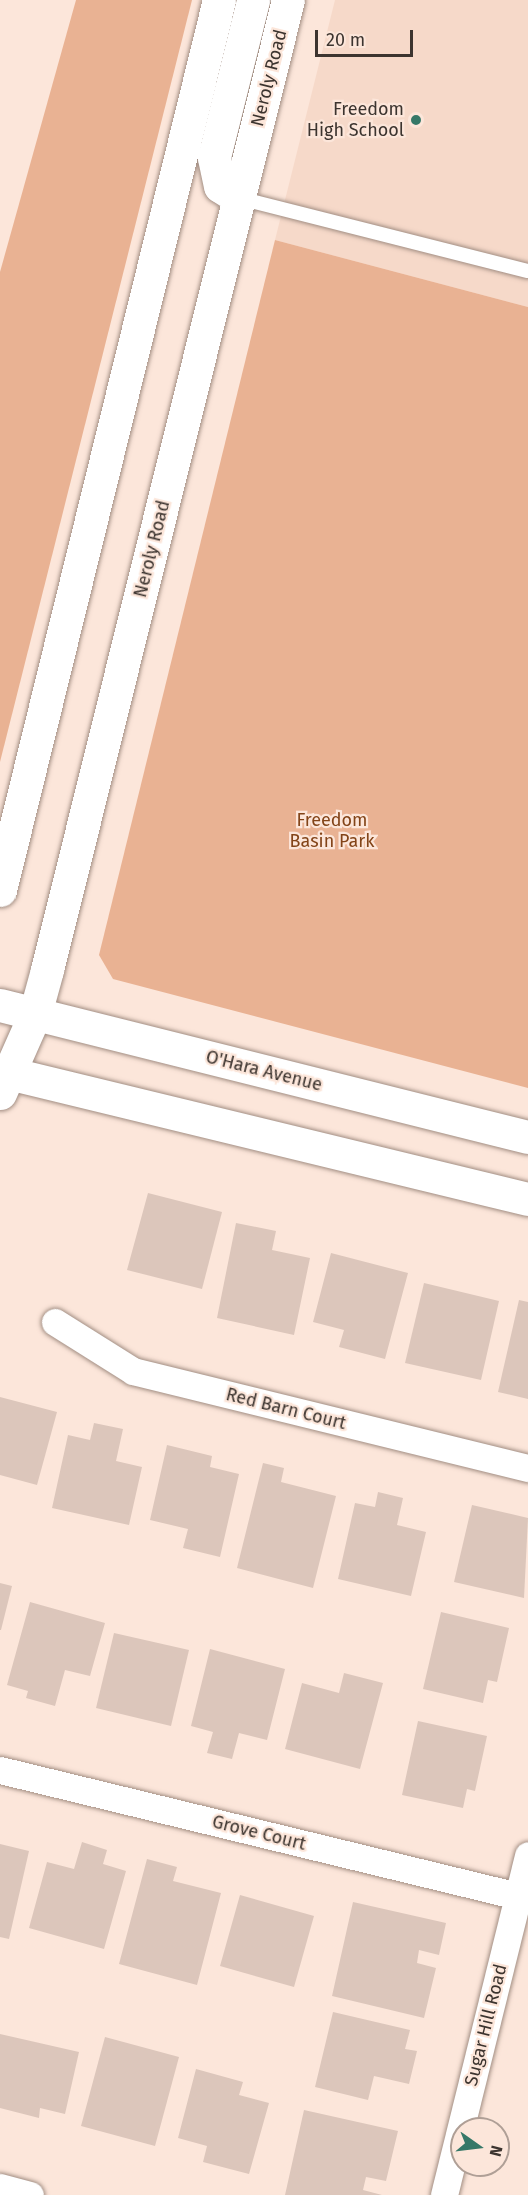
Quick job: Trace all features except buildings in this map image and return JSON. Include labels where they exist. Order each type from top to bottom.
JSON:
[{"type":"street","points":[[0,890],[219,0]]},
{"type":"street","points":[[239,198],[220,186],[214,157],[252,0]]},
{"type":"street","name":"Neroly Road","points":[[4,1079],[35,1014],[288,0]]},
{"type":"street","name":"O'Hara Avenue","points":[[0,1005],[528,1137]]},
{"type":"street","points":[[4,1079],[528,1199]]},
{"type":"street","name":"Red Barn Court","points":[[55,1322],[133,1371],[528,1468]]},
{"type":"street","name":"Grove Court","points":[[0,1770],[518,1896]]},
{"type":"street","name":"Sugar Hill Road","points":[[444,2195],[528,1856]]},
{"type":"street","points":[[0,2187],[30,2195]]},
{"type":"lane","points":[[239,198],[528,271]]},
{"type":"shaded area","name":"Freedom High School","points":[[335,0],[528,0],[528,307],[275,240]]},
{"type":"green space","points":[[76,0],[192,0],[0,762],[0,272]]},
{"type":"green space","name":"Freedom Basin Park","points":[[275,240],[528,307],[528,1088],[113,979],[99,955]]},
{"type":"place","name":"Freedom High School","points":[[416,120]]}]
